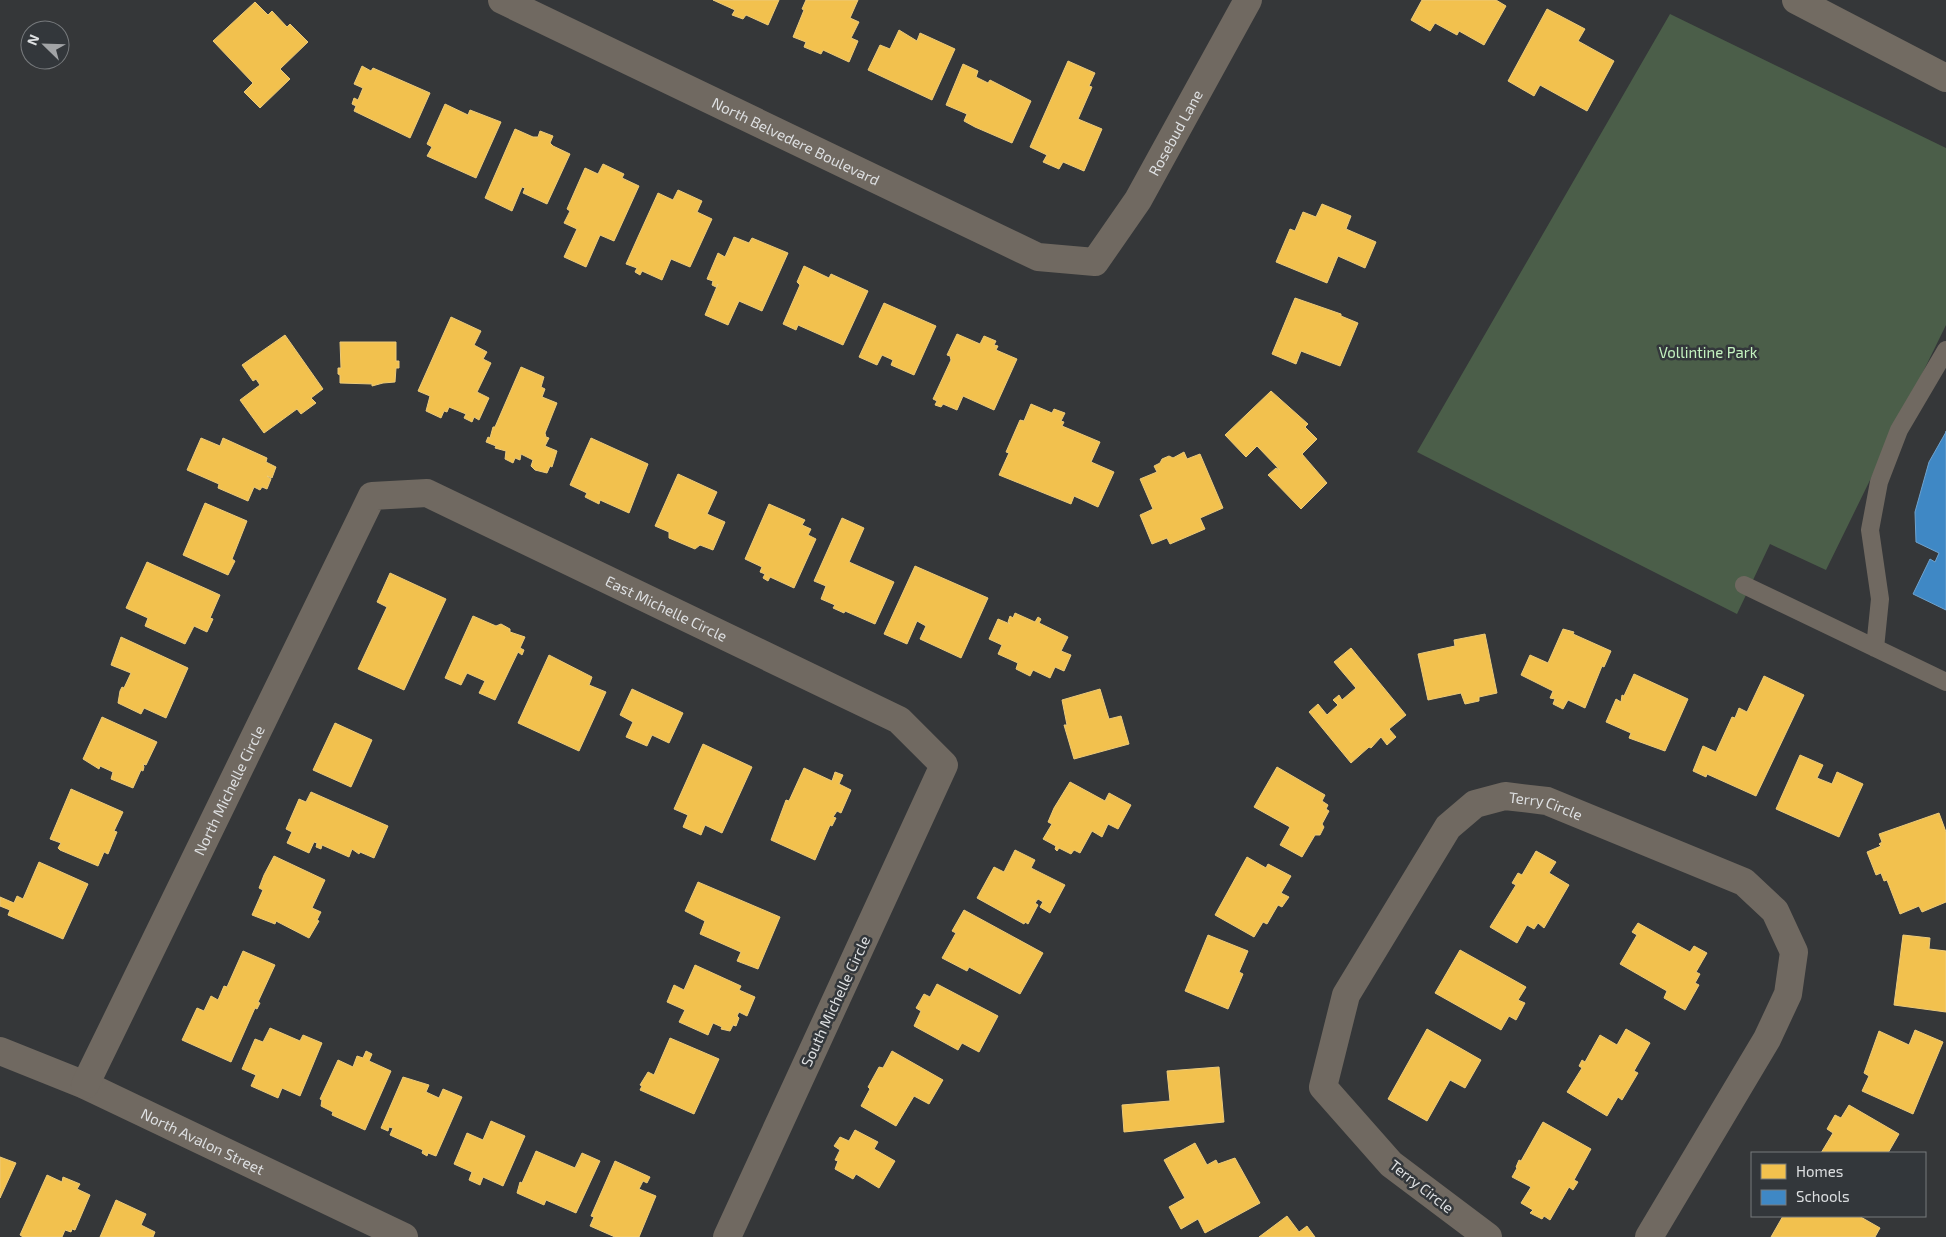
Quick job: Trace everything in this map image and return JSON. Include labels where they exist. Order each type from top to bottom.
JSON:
[{"type":"street","name":"North Belvedere Boulevard","points":[[502,0],[1038,257],[1095,262]]},
{"type":"street","name":"Rosebud Lane","points":[[1095,262],[1138,200],[1248,0]]},
{"type":"street","points":[[1796,0],[1946,78]]},
{"type":"street","name":"East Michelle Circle","points":[[372,496],[427,493],[899,720],[944,765]]},
{"type":"street","name":"North Michelle Circle","points":[[85,1085],[372,496]]},
{"type":"street","name":"South Michelle Circle","points":[[727,1237],[944,765]]},
{"type":"street","name":"Terry Circle","points":[[1488,1237],[1391,1164],[1323,1087],[1346,995],[1420,871],[1448,827],[1476,804],[1505,796],[1547,801],[1744,882],[1775,911],[1794,952],[1788,994],[1767,1039],[1649,1237]]},
{"type":"street","name":"North Avalon Street","points":[[0,1051],[85,1085],[374,1231],[404,1237]]},
{"type":"lane","points":[[1875,648],[1880,598],[1870,530],[1879,482],[1899,430],[1923,393],[1946,350]]},
{"type":"lane","points":[[1744,585],[1946,682]]},
{"type":"green space","name":"Vollintine Park","points":[[1670,14],[1946,148],[1946,325],[1826,570],[1770,544],[1737,614],[1417,452]]},
{"type":"building: Homes","points":[[713,0],[779,0],[768,25],[746,15],[743,19],[732,15],[735,10]]},
{"type":"building: Homes","points":[[806,0],[858,0],[850,18],[859,22],[851,38],[858,41],[849,62],[823,50],[821,54],[804,47],[806,42],[793,37]]},
{"type":"building: Homes","points":[[1422,0],[1496,0],[1506,6],[1484,45],[1459,31],[1457,35],[1435,23],[1430,31],[1411,20]]},
{"type":"building: Homes","points":[[255,2],[268,15],[272,11],[287,27],[290,24],[308,42],[280,69],[290,79],[260,108],[244,92],[253,83],[213,41]]},
{"type":"building: Homes","points":[[1547,9],[1585,29],[1578,41],[1614,61],[1587,111],[1540,85],[1534,96],[1508,81]]},
{"type":"building: Homes","points":[[899,30],[917,41],[920,33],[955,49],[932,100],[868,70],[880,45],[890,49]]},
{"type":"building: Homes","points":[[1068,61],[1095,73],[1089,86],[1092,87],[1078,119],[1102,129],[1084,171],[1063,162],[1059,169],[1043,162],[1047,155],[1030,147]]},
{"type":"building: Homes","points":[[963,64],[978,71],[976,77],[988,83],[990,80],[1031,101],[1012,143],[964,121],[967,114],[946,105]]},
{"type":"building: Homes","points":[[362,66],[371,71],[373,68],[430,93],[410,138],[354,111],[356,106],[352,104],[354,98],[358,100],[363,88],[354,84]]},
{"type":"building: Homes","points":[[445,104],[468,115],[470,110],[501,122],[476,178],[427,156],[432,147],[427,144]]},
{"type":"building: Homes","points":[[515,129],[533,137],[538,137],[540,131],[553,136],[550,143],[570,154],[547,204],[523,193],[525,188],[522,187],[512,211],[485,198]]},
{"type":"building: Homes","points":[[603,164],[624,174],[622,178],[639,186],[614,241],[600,235],[586,267],[564,257],[577,229],[564,223],[570,211],[567,209],[585,168],[598,174]]},
{"type":"building: Homes","points":[[678,190],[702,201],[697,212],[712,219],[690,267],[671,259],[662,280],[642,271],[640,275],[635,272],[637,268],[626,264],[638,237],[658,193],[673,200]]},
{"type":"building: Homes","points":[[1322,204],[1351,216],[1346,229],[1376,242],[1365,268],[1338,256],[1327,283],[1276,262],[1290,229],[1295,231],[1303,212],[1316,217]]},
{"type":"building: Homes","points":[[734,237],[749,243],[752,238],[788,253],[762,311],[739,301],[728,325],[705,315],[718,284],[716,287],[712,285],[713,281],[707,279],[718,253],[725,257]]},
{"type":"building: Homes","points":[[804,266],[829,278],[831,274],[868,291],[843,345],[798,325],[796,330],[783,324],[800,285],[797,282]]},
{"type":"building: Homes","points":[[1295,298],[1341,314],[1341,316],[1358,323],[1340,366],[1301,351],[1296,364],[1272,354]]},
{"type":"building: Homes","points":[[884,303],[936,326],[914,375],[891,365],[893,360],[882,355],[877,365],[859,357]]},
{"type":"building: Homes","points":[[451,317],[481,331],[474,345],[487,352],[483,359],[491,363],[477,392],[489,398],[479,420],[474,417],[472,422],[464,418],[466,414],[449,407],[447,412],[444,411],[441,418],[426,411],[430,396],[418,391]]},
{"type":"building: Homes","points":[[957,334],[980,344],[984,336],[996,341],[994,345],[998,346],[996,350],[1017,359],[994,410],[963,396],[957,410],[943,404],[941,407],[935,405],[937,401],[933,399],[951,360],[950,356],[947,355]]},
{"type":"building: Homes","points":[[285,335],[323,389],[311,398],[316,403],[301,414],[297,409],[264,433],[240,400],[260,385],[256,379],[253,381],[242,365]]},
{"type":"building: Homes","points":[[340,342],[396,342],[396,361],[399,361],[399,368],[396,368],[395,382],[372,386],[372,384],[340,383],[338,368],[341,368]]},
{"type":"building: Homes","points":[[521,367],[544,377],[541,387],[545,389],[542,397],[557,403],[545,433],[546,437],[549,438],[545,446],[557,451],[552,467],[550,466],[547,473],[535,470],[531,466],[533,460],[521,454],[520,460],[515,458],[513,463],[505,459],[506,451],[495,448],[496,446],[486,442],[488,437],[490,438],[493,427],[495,427]]},
{"type":"building: Homes","points":[[1271,391],[1308,424],[1305,427],[1317,439],[1302,454],[1327,483],[1301,509],[1268,475],[1276,468],[1280,470],[1257,446],[1246,457],[1225,435]]},
{"type":"building: Homes","points":[[1031,404],[1052,413],[1054,409],[1065,413],[1061,421],[1064,422],[1062,426],[1100,442],[1091,462],[1114,472],[1098,507],[1074,496],[1071,504],[999,475],[1009,453],[1006,452],[1020,420],[1024,421]]},
{"type":"building: Homes","points":[[201,438],[220,446],[223,438],[267,458],[266,462],[276,467],[272,478],[267,476],[271,479],[267,489],[262,487],[260,490],[254,487],[248,501],[218,488],[219,484],[187,470]]},
{"type":"building: Homes","points":[[591,438],[648,464],[629,513],[600,500],[599,504],[585,497],[587,493],[570,485]]},
{"type":"building: Homes","points":[[1184,452],[1187,459],[1200,454],[1223,508],[1200,518],[1205,529],[1170,544],[1167,538],[1152,544],[1140,515],[1153,509],[1140,479],[1157,472],[1154,466],[1160,463],[1162,459],[1169,456],[1173,458]]},
{"type":"building: Homes","points":[[678,474],[717,492],[707,514],[725,522],[713,550],[700,545],[695,549],[669,538],[669,532],[655,526]]},
{"type":"building: Homes","points":[[205,503],[247,521],[232,559],[235,561],[228,575],[183,555]]},
{"type":"building: Homes","points":[[769,504],[805,520],[802,525],[811,529],[808,535],[816,539],[794,588],[770,577],[768,581],[763,578],[765,574],[760,572],[762,567],[745,559]]},
{"type":"building: Homes","points":[[842,518],[864,528],[849,562],[894,582],[875,624],[833,608],[835,605],[821,599],[826,586],[814,581]]},
{"type":"building: Homes","points":[[147,562],[220,595],[210,618],[213,619],[207,632],[194,626],[185,644],[145,626],[148,618],[126,608]]},
{"type":"building: Homes","points":[[915,566],[988,598],[961,658],[920,639],[926,626],[917,621],[907,644],[884,634]]},
{"type":"building: Homes","points":[[390,573],[446,599],[404,690],[358,669],[387,607],[377,602]]},
{"type":"building: Homes","points":[[1015,613],[1035,622],[1038,617],[1041,619],[1039,623],[1068,637],[1061,651],[1071,655],[1064,671],[1055,667],[1050,678],[1033,670],[1030,676],[1016,669],[1018,663],[998,654],[1002,645],[989,639],[998,619],[1010,624],[1008,622],[1010,616],[1013,618]]},
{"type":"building: Homes","points":[[473,616],[496,626],[501,624],[510,629],[510,632],[525,637],[520,648],[524,650],[522,655],[518,652],[495,700],[479,693],[485,681],[467,673],[461,685],[445,678]]},
{"type":"building: Homes","points":[[1563,629],[1574,632],[1573,634],[1611,651],[1604,667],[1602,666],[1585,708],[1568,700],[1563,709],[1553,704],[1555,699],[1550,698],[1553,691],[1521,675],[1530,655],[1548,663]]},
{"type":"building: Homes","points":[[1485,634],[1497,693],[1479,697],[1479,701],[1465,704],[1461,693],[1428,700],[1418,654],[1455,646],[1454,640]]},
{"type":"building: Homes","points":[[121,637],[188,668],[166,718],[144,708],[141,714],[118,703],[120,691],[122,687],[124,688],[131,673],[111,665]]},
{"type":"building: Homes","points":[[1351,648],[1406,715],[1389,729],[1396,737],[1387,745],[1381,737],[1371,748],[1369,747],[1351,763],[1309,712],[1318,704],[1327,715],[1338,705],[1333,700],[1339,695],[1342,700],[1356,688],[1334,662]]},
{"type":"building: Homes","points":[[549,655],[592,677],[589,685],[606,692],[579,751],[518,723]]},
{"type":"building: Homes","points":[[1634,674],[1688,699],[1665,751],[1629,738],[1631,733],[1606,722],[1616,699],[1621,702],[1622,695],[1624,696]]},
{"type":"building: Homes","points":[[1764,676],[1804,695],[1756,796],[1707,774],[1706,777],[1693,771],[1703,746],[1716,752],[1732,717],[1735,718],[1739,708],[1747,712]]},
{"type":"building: Homes","points":[[632,689],[683,713],[669,743],[652,735],[647,746],[626,737],[633,722],[620,715]]},
{"type":"building: Homes","points":[[1100,689],[1109,719],[1121,716],[1129,744],[1074,759],[1064,725],[1067,725],[1062,700]]},
{"type":"building: Homes","points":[[102,717],[157,742],[146,765],[143,764],[143,771],[141,770],[133,788],[111,779],[113,772],[100,766],[99,769],[83,759]]},
{"type":"building: Homes","points":[[335,723],[372,740],[351,787],[313,770]]},
{"type":"building: Homes","points":[[703,744],[752,767],[722,833],[705,825],[701,835],[683,827],[688,815],[674,809]]},
{"type":"building: Homes","points":[[1800,755],[1823,765],[1817,778],[1832,784],[1837,772],[1863,784],[1839,837],[1776,809]]},
{"type":"building: Homes","points":[[1277,767],[1325,795],[1322,801],[1328,805],[1326,809],[1329,811],[1322,824],[1324,827],[1320,835],[1315,835],[1302,857],[1280,845],[1290,827],[1254,807]]},
{"type":"building: Homes","points":[[804,768],[832,781],[835,772],[843,775],[839,784],[851,790],[841,813],[837,811],[833,817],[836,818],[832,826],[830,825],[815,860],[771,840],[786,800],[789,801]]},
{"type":"building: Homes","points":[[1070,782],[1105,801],[1109,793],[1131,805],[1118,829],[1108,824],[1102,837],[1092,831],[1080,853],[1074,850],[1071,854],[1059,848],[1057,851],[1055,849],[1056,846],[1043,839],[1052,824],[1048,822],[1054,808]]},
{"type":"building: Homes","points":[[71,789],[123,812],[114,831],[117,832],[108,854],[104,852],[98,866],[60,850],[58,848],[61,843],[50,839]]},
{"type":"building: Homes","points":[[311,792],[388,826],[374,858],[360,852],[359,854],[352,849],[349,857],[322,845],[321,849],[316,847],[317,843],[314,842],[309,853],[287,843],[292,832],[286,829],[299,799],[306,802]]},
{"type":"building: Homes","points":[[1939,813],[1946,832],[1946,902],[1922,912],[1919,906],[1900,914],[1887,880],[1884,881],[1881,873],[1876,875],[1867,852],[1881,846],[1879,844],[1882,842],[1879,834]]},
{"type":"building: Homes","points":[[1015,850],[1035,860],[1031,868],[1065,885],[1050,913],[1040,907],[1043,902],[1038,899],[1035,903],[1038,905],[1028,924],[1025,922],[1024,924],[977,898],[994,867],[1004,872]]},
{"type":"building: Homes","points":[[1536,851],[1556,862],[1549,873],[1569,885],[1544,928],[1538,923],[1534,929],[1527,925],[1517,943],[1490,927],[1516,885],[1512,883],[1518,873],[1522,875]]},
{"type":"building: Homes","points":[[274,856],[325,880],[312,908],[321,912],[317,920],[319,921],[309,938],[276,921],[275,924],[252,915],[263,890],[259,888]]},
{"type":"building: Homes","points":[[1247,857],[1266,868],[1268,864],[1291,876],[1281,893],[1289,897],[1282,907],[1278,905],[1267,924],[1263,922],[1254,937],[1215,915]]},
{"type":"building: Homes","points":[[39,862],[88,884],[63,939],[8,915],[10,910],[0,906],[0,897],[14,903],[17,896],[23,899]]},
{"type":"building: Homes","points":[[698,882],[780,917],[758,969],[737,961],[741,952],[700,934],[705,921],[685,911]]},
{"type":"building: Homes","points":[[964,910],[1043,953],[1020,994],[969,967],[967,971],[942,958],[956,933],[952,931]]},
{"type":"building: Homes","points":[[1638,923],[1690,952],[1694,946],[1707,953],[1696,972],[1700,974],[1695,983],[1699,985],[1685,1010],[1664,998],[1667,991],[1620,964],[1637,935],[1632,932]]},
{"type":"building: Homes","points":[[1208,935],[1248,951],[1239,972],[1243,974],[1228,1009],[1185,991]]},
{"type":"building: Homes","points":[[1903,935],[1930,938],[1929,949],[1946,951],[1946,1012],[1894,1005]]},
{"type":"building: Homes","points":[[1460,950],[1526,987],[1518,1000],[1525,1003],[1516,1020],[1509,1016],[1501,1030],[1435,993]]},
{"type":"building: Homes","points":[[243,951],[275,965],[258,1002],[260,1003],[257,1009],[255,1008],[231,1062],[182,1040],[197,1008],[204,1011],[211,996],[218,1000],[224,986],[227,987]]},
{"type":"building: Homes","points":[[695,965],[741,986],[739,990],[755,997],[747,1016],[739,1012],[736,1026],[733,1025],[730,1031],[721,1029],[722,1027],[713,1023],[708,1035],[679,1022],[685,1010],[667,1002],[674,985],[684,990]]},
{"type":"building: Homes","points":[[937,984],[998,1016],[979,1052],[962,1043],[958,1050],[914,1026],[921,1011],[916,1008],[924,994],[930,997]]},
{"type":"building: Homes","points":[[270,1028],[300,1041],[303,1035],[322,1043],[300,1096],[282,1088],[278,1098],[251,1086],[256,1075],[242,1069],[255,1039],[263,1042]]},
{"type":"building: Homes","points":[[1427,1029],[1481,1060],[1465,1088],[1450,1080],[1427,1121],[1388,1099]]},
{"type":"building: Homes","points":[[1626,1029],[1650,1043],[1634,1071],[1638,1073],[1622,1100],[1618,1097],[1607,1116],[1567,1092],[1582,1068],[1579,1066],[1582,1060],[1585,1062],[1600,1035],[1617,1045]]},
{"type":"building: Homes","points":[[1915,1030],[1943,1042],[1913,1114],[1862,1091],[1869,1076],[1864,1073],[1879,1031],[1909,1045]]},
{"type":"building: Homes","points":[[670,1038],[719,1059],[694,1114],[640,1090],[642,1086],[640,1085],[648,1072],[654,1075]]},
{"type":"building: Homes","points":[[366,1051],[372,1054],[369,1061],[391,1071],[365,1130],[332,1115],[333,1112],[321,1106],[322,1100],[320,1099],[338,1060],[353,1067],[357,1056],[363,1058]]},
{"type":"building: Homes","points":[[892,1051],[943,1080],[929,1104],[914,1096],[896,1126],[861,1106],[870,1089],[868,1087],[879,1067],[883,1068]]},
{"type":"building: Homes","points":[[1219,1067],[1224,1122],[1124,1132],[1122,1105],[1170,1101],[1167,1071]]},
{"type":"building: Homes","points":[[403,1077],[429,1085],[426,1092],[439,1098],[443,1089],[462,1097],[436,1156],[428,1153],[427,1156],[422,1153],[423,1150],[390,1135],[393,1128],[389,1127],[388,1131],[381,1128]]},
{"type":"building: Homes","points":[[1849,1105],[1899,1134],[1889,1152],[1822,1152],[1833,1133],[1827,1129],[1835,1115],[1841,1118]]},
{"type":"building: Homes","points":[[491,1121],[525,1136],[503,1186],[483,1177],[480,1185],[469,1180],[472,1172],[454,1164],[467,1133],[483,1140]]},
{"type":"building: Homes","points":[[1543,1122],[1591,1149],[1574,1180],[1578,1182],[1573,1190],[1569,1187],[1550,1220],[1544,1216],[1542,1219],[1530,1213],[1533,1210],[1521,1203],[1531,1187],[1512,1177],[1519,1160],[1521,1161]]},
{"type":"building: Homes","points":[[855,1130],[878,1142],[874,1149],[895,1161],[879,1188],[856,1174],[853,1179],[835,1169],[838,1161],[835,1160],[840,1150],[834,1146],[840,1137],[849,1141]]},
{"type":"building: Homes","points":[[1195,1143],[1207,1165],[1216,1160],[1218,1164],[1235,1158],[1260,1203],[1205,1233],[1198,1219],[1181,1229],[1169,1207],[1185,1198],[1164,1160]]},
{"type":"building: Homes","points":[[536,1151],[575,1168],[582,1153],[600,1161],[576,1213],[546,1200],[544,1205],[517,1193],[520,1182],[522,1183]]},
{"type":"building: Homes","points":[[0,1157],[16,1163],[0,1198]]},
{"type":"building: Homes","points":[[615,1161],[650,1177],[647,1183],[643,1181],[639,1189],[656,1196],[639,1237],[615,1237],[590,1226],[594,1217],[591,1216]]},
{"type":"building: Homes","points":[[47,1175],[62,1182],[63,1177],[80,1184],[77,1189],[90,1195],[75,1230],[72,1229],[71,1232],[65,1230],[62,1237],[23,1237],[20,1235]]},
{"type":"building: Homes","points":[[116,1200],[146,1214],[141,1225],[155,1232],[153,1237],[100,1237]]},
{"type":"building: Homes","points":[[1287,1216],[1299,1232],[1307,1226],[1315,1237],[1259,1237]]},
{"type":"building: Homes","points":[[1782,1217],[1861,1217],[1880,1228],[1875,1237],[1771,1237]]},
{"type":"building: Schools","points":[[1946,432],[1946,610],[1913,594],[1930,559],[1935,562],[1939,553],[1916,542],[1915,512],[1929,462]]}]
